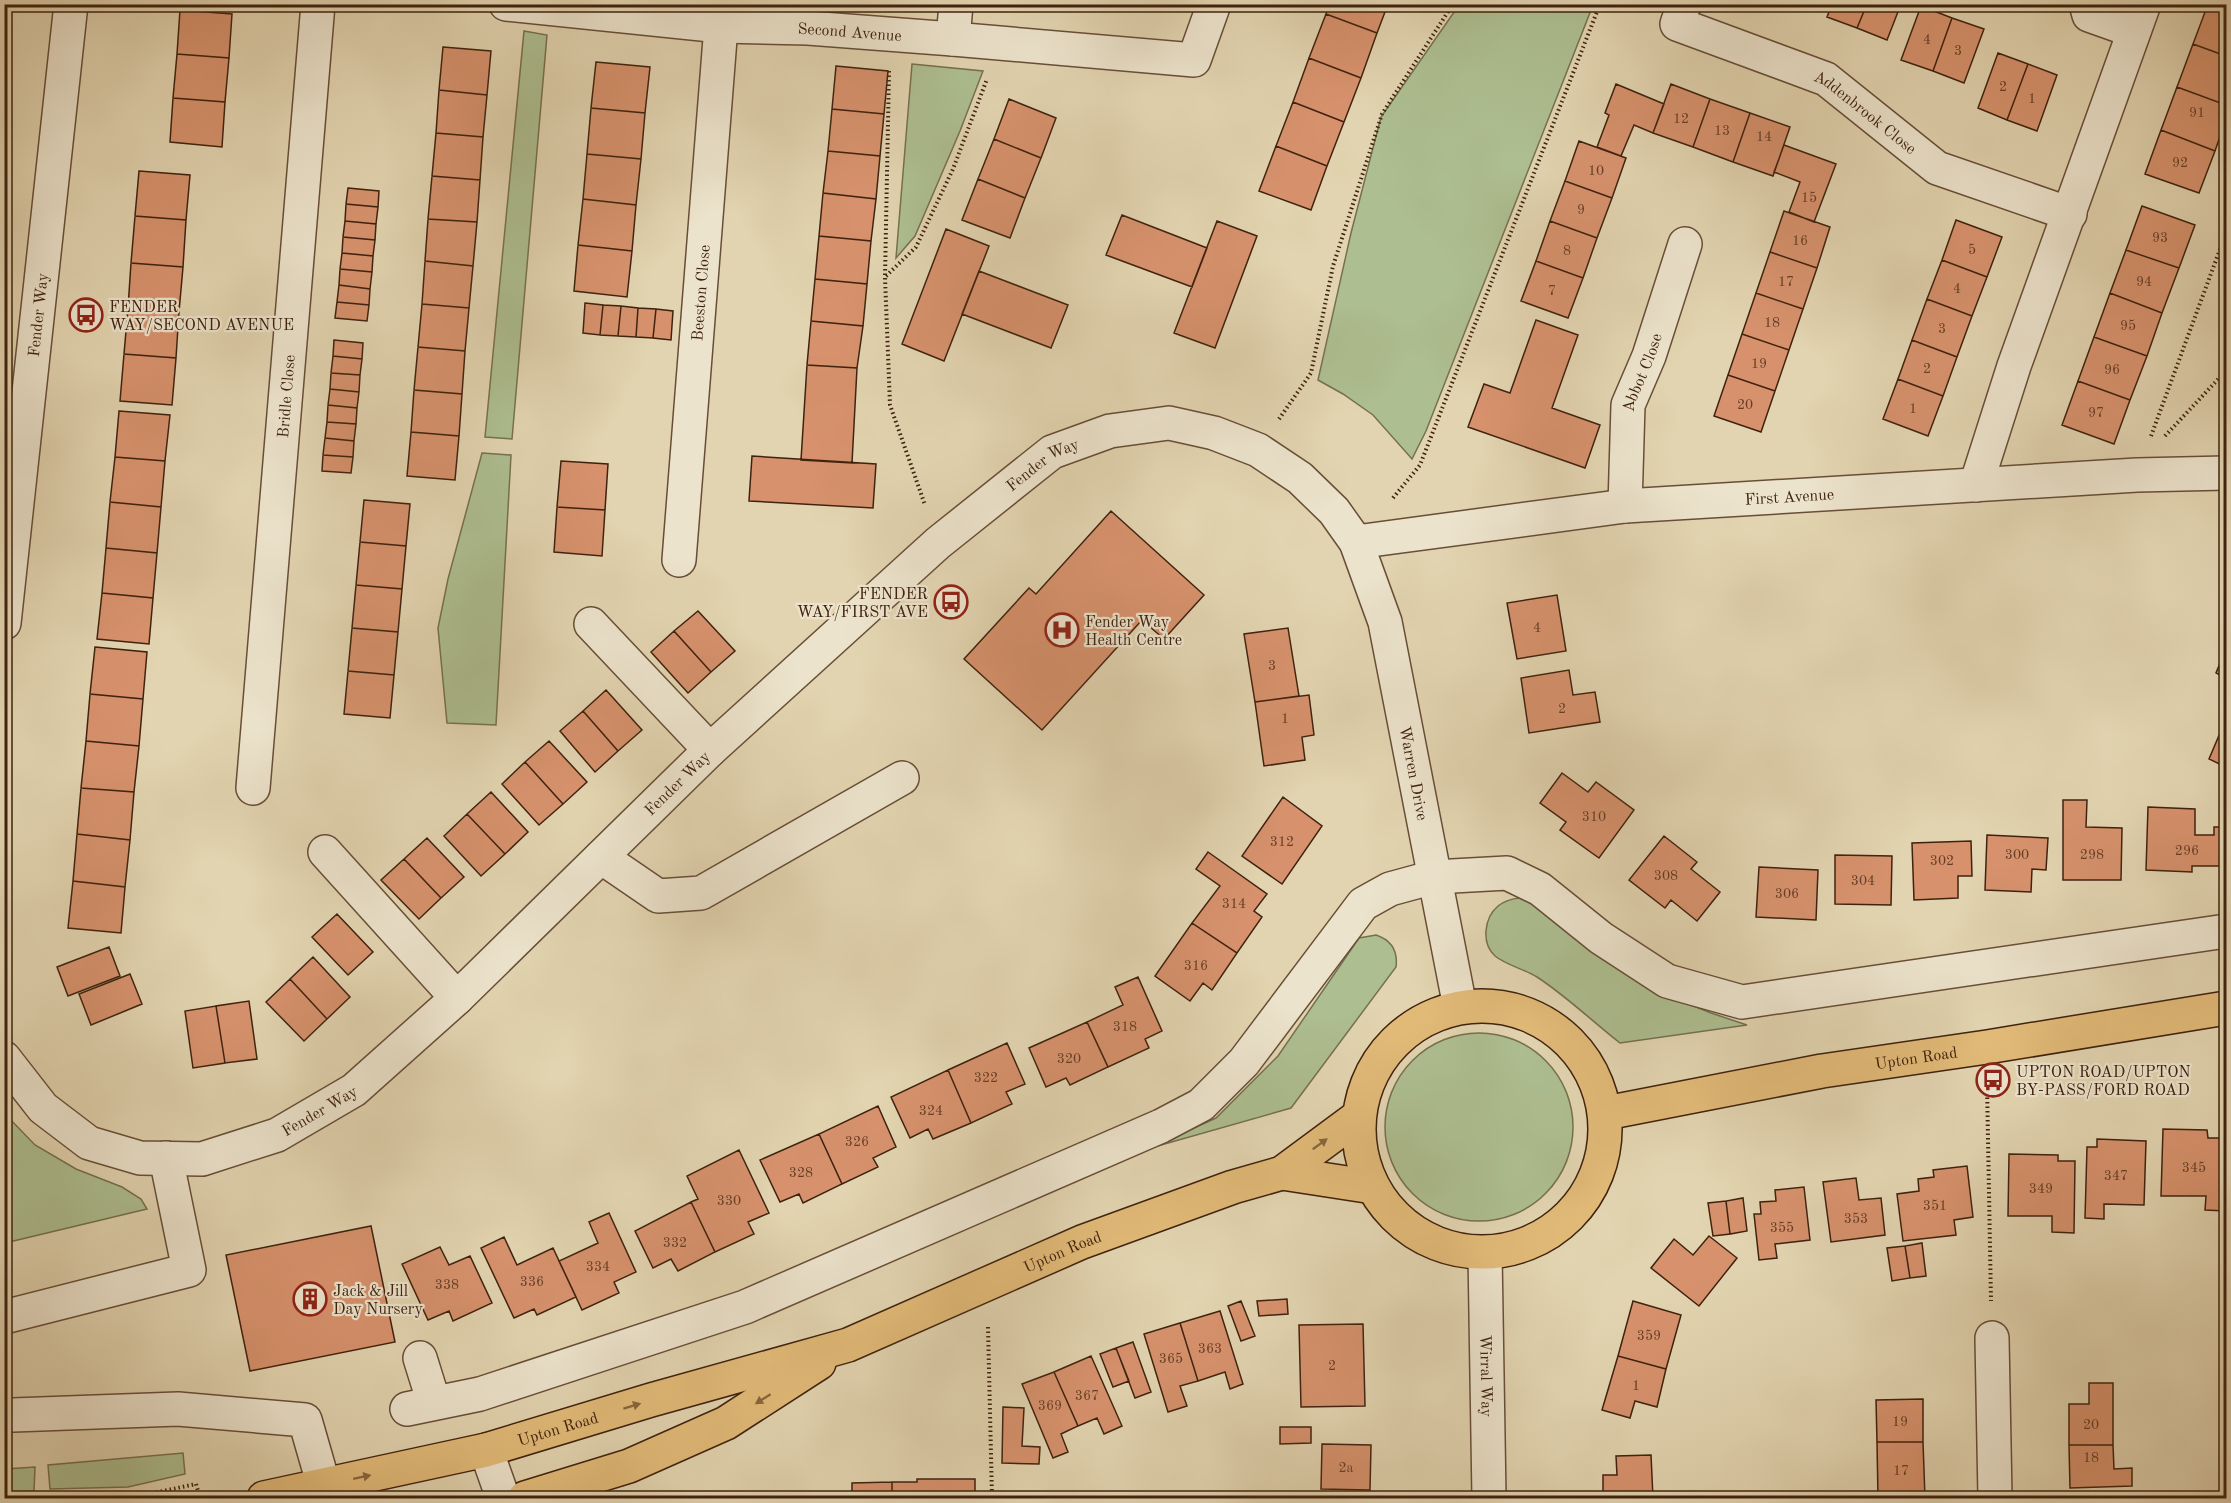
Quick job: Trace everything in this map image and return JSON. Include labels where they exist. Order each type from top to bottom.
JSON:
[{"type":"main road","points":[[1461,1006],[1501,1006],[1539,1018],[1571,1042],[1594,1074],[1606,1113],[1604,1154],[1589,1193],[1562,1224],[1526,1245],[1485,1253],[1451,1248],[1420,1236],[1393,1214],[1373,1187],[1361,1153],[1359,1116],[1369,1077],[1391,1044],[1423,1020],[1461,1006]]},
{"type":"main road","name":"Upton Road","points":[[1606,1113],[1822,1071],[2226,1008]]},
{"type":"main road","name":"Upton Road","points":[[264,1498],[486,1450],[651,1400],[848,1345],[1082,1242],[1233,1187],[1282,1173],[1359,1116]]},
{"type":"main road","name":"Upton Road","points":[[1282,1173],[1373,1187]]},
{"type":"main road","name":"Upton Road","points":[[525,1498],[630,1466],[726,1423],[848,1345]]},
{"type":"street","name":"Fender Way","points":[[4,623],[71,4]]},
{"type":"street","name":"Bridle Close","points":[[253,788],[318,4]]},
{"type":"street","name":"Second Avenue","points":[[506,4],[721,26],[808,28],[1001,42],[1194,60],[1214,4]]},
{"type":"street","points":[[953,39],[956,4]]},
{"type":"street","name":"Addenbrook Close","points":[[1684,4],[1677,24],[1826,79],[1937,168],[2070,214]]},
{"type":"street","points":[[1976,485],[2014,366],[2139,18],[2089,15],[2086,4]]},
{"type":"street","name":"Beeston Close","points":[[679,560],[721,26]]},
{"type":"street","name":"Abbot Close","points":[[1625,506],[1628,405],[1648,356],[1685,244]]},
{"type":"street","name":"Fender Way","points":[[4,1058],[43,1108],[89,1143],[140,1158],[202,1159],[277,1135],[354,1090],[456,998],[710,750],[938,543],[1052,452],[1110,430],[1169,423],[1214,433],[1258,450],[1300,478],[1334,511],[1356,542]]},
{"type":"street","name":"First Avenue","points":[[1356,542],[1625,506],[2137,475],[2226,473]]},
{"type":"street","name":"Warren Drive","points":[[1356,542],[1385,622],[1461,1006]]},
{"type":"street","points":[[591,624],[710,750]]},
{"type":"street","points":[[601,857],[658,896],[701,892],[902,778]]},
{"type":"street","points":[[325,852],[456,998]]},
{"type":"street","points":[[420,1358],[421,1406],[480,1394],[744,1306],[1161,1126],[1201,1105],[1244,1062],[1363,904],[1390,889],[1434,877],[1507,873],[1540,889],[1601,938],[1667,981],[1742,1002],[2226,931]]},
{"type":"street","points":[[4,1317],[189,1270],[166,1158]]},
{"type":"street","name":"Wirral Way","points":[[1485,1253],[1489,1498]]},
{"type":"street","points":[[1992,1338],[1995,1498]]},
{"type":"street","points":[[13,1415],[178,1409],[305,1420],[324,1486]]},
{"type":"street","points":[[486,1450],[503,1498]]},
{"type":"path","points":[[1258,450],[1311,373],[1333,266],[1382,114],[1453,4]]},
{"type":"path","points":[[1356,542],[1420,465],[1600,4]]},
{"type":"path","points":[[890,34],[885,277],[890,405],[938,543]]},
{"type":"path","points":[[885,277],[916,247],[953,169],[1001,42]]},
{"type":"path","points":[[2137,475],[2226,233]]},
{"type":"path","points":[[2137,475],[2174,426],[2223,374],[2226,364]]},
{"type":"path","points":[[1987,1047],[1992,1338]]},
{"type":"path","points":[[987,1284],[992,1498]]},
{"type":"path","points":[[130,1498],[196,1484],[200,1498]]},
{"type":"green space","points":[[1459,5],[1593,5],[1426,431],[1412,459],[1373,415],[1318,380],[1351,233],[1381,117]]},
{"type":"green space","points":[[524,31],[547,35],[512,439],[485,437]]},
{"type":"green space","points":[[912,64],[983,71],[915,236],[896,258]]},
{"type":"green space","points":[[482,453],[511,455],[496,725],[447,723],[438,628],[448,579]]},
{"type":"green space","points":[[1519,898],[1530,900],[1654,990],[1747,1025],[1620,1043],[1547,984],[1532,974],[1499,959],[1491,951],[1486,931],[1493,911],[1508,900]]},
{"type":"green space","points":[[1376,935],[1386,940],[1395,951],[1396,967],[1291,1108],[1147,1149],[1216,1118],[1278,1056],[1359,938]]},
{"type":"green space","points":[[1488,1033],[1515,1040],[1546,1060],[1566,1091],[1572,1109],[1572,1145],[1566,1163],[1546,1194],[1515,1214],[1497,1220],[1470,1221],[1435,1210],[1419,1200],[1406,1187],[1392,1163],[1386,1145],[1385,1118],[1396,1083],[1406,1067],[1419,1054],[1443,1040],[1461,1034]]},
{"type":"green space","points":[[5,1114],[35,1145],[76,1169],[122,1187],[141,1199],[147,1209],[5,1243]]},
{"type":"green space","points":[[183,1453],[185,1474],[128,1487],[50,1489],[48,1465]]},
{"type":"green space","points":[[35,1467],[34,1491],[5,1493],[5,1469]]},
{"type":"building","points":[[1330,4],[1388,4],[1377,33],[1326,14]]},
{"type":"building","points":[[1832,4],[1867,4],[1857,28],[1827,17]]},
{"type":"building","points":[[1867,4],[1901,4],[1887,40],[1857,28]]},
{"type":"building","points":[[2208,4],[2226,6],[2226,56],[2193,44]]},
{"type":"building","points":[[1921,6],[1952,18],[1933,71],[1901,60]]},
{"type":"building","points":[[180,10],[232,14],[229,58],[177,54]]},
{"type":"building","points":[[1326,14],[1377,33],[1361,78],[1309,58]]},
{"type":"building","points":[[1952,18],[1984,29],[1964,83],[1933,71]]},
{"type":"building","points":[[2193,44],[2226,56],[2226,105],[2177,87]]},
{"type":"building","points":[[443,47],[491,51],[487,95],[439,90]]},
{"type":"building","points":[[1998,53],[2028,64],[2007,120],[1978,108]]},
{"type":"building","points":[[177,54],[229,58],[225,102],[173,98]]},
{"type":"building","points":[[1309,58],[1361,78],[1344,122],[1293,102]]},
{"type":"building","points":[[596,62],[650,67],[645,113],[591,108]]},
{"type":"building","points":[[2028,64],[2057,75],[2037,131],[2007,120]]},
{"type":"building","points":[[836,66],[888,71],[884,114],[832,109]]},
{"type":"building","points":[[1616,84],[1664,104],[1653,133],[1634,125],[1621,156],[1597,147],[1609,115],[1605,113]]},
{"type":"building","points":[[1671,84],[1710,99],[1693,147],[1653,133]]},
{"type":"building","points":[[2177,87],[2226,105],[2226,119],[2215,151],[2161,130]]},
{"type":"building","points":[[439,90],[487,95],[483,137],[436,133]]},
{"type":"building","points":[[173,98],[225,102],[222,147],[170,142]]},
{"type":"building","points":[[1009,99],[1056,118],[1041,158],[994,139]]},
{"type":"building","points":[[1710,99],[1750,113],[1733,162],[1693,147]]},
{"type":"building","points":[[1293,102],[1344,122],[1327,166],[1276,146]]},
{"type":"building","points":[[591,108],[645,113],[641,159],[587,154]]},
{"type":"building","points":[[832,109],[884,114],[880,156],[828,151]]},
{"type":"building","points":[[1750,113],[1790,127],[1773,176],[1733,162]]},
{"type":"building","points":[[2161,130],[2215,151],[2199,193],[2145,174]]},
{"type":"building","points":[[436,133],[483,137],[480,180],[432,176]]},
{"type":"building","points":[[994,139],[1041,158],[1025,198],[978,179]]},
{"type":"building","points":[[1579,141],[1626,158],[1612,198],[1565,181]]},
{"type":"building","points":[[1784,145],[1836,164],[1814,222],[1789,212],[1800,182],[1774,172]]},
{"type":"building","points":[[1276,146],[1327,166],[1311,210],[1259,191]]},
{"type":"building","points":[[828,151],[880,156],[876,199],[823,193]]},
{"type":"building","points":[[587,154],[641,159],[636,205],[583,199]]},
{"type":"building","points":[[139,171],[190,175],[186,220],[135,216]]},
{"type":"building","points":[[432,176],[480,180],[477,222],[428,219]]},
{"type":"building","points":[[978,179],[1025,198],[1010,238],[962,220]]},
{"type":"building","points":[[1565,181],[1612,198],[1597,238],[1550,221]]},
{"type":"building","points":[[348,188],[379,191],[378,207],[346,204]]},
{"type":"building","points":[[823,193],[876,199],[871,241],[819,236]]},
{"type":"building","points":[[583,199],[636,205],[632,251],[578,245]]},
{"type":"building","points":[[346,204],[378,207],[376,224],[345,221]]},
{"type":"building","points":[[2142,206],[2195,225],[2179,268],[2126,250]]},
{"type":"building","points":[[1784,211],[1830,227],[1817,268],[1770,252]]},
{"type":"building","points":[[1122,215],[1207,248],[1192,287],[1106,255]]},
{"type":"building","points":[[135,216],[186,220],[183,267],[131,263]]},
{"type":"building","points":[[428,219],[477,222],[473,266],[425,261]]},
{"type":"building","points":[[1956,220],[2002,237],[1987,277],[1942,260]]},
{"type":"building","points":[[345,221],[376,224],[375,240],[343,237]]},
{"type":"building","points":[[1217,221],[1257,236],[1215,348],[1174,333]]},
{"type":"building","points":[[1550,221],[1597,238],[1583,278],[1536,261]]},
{"type":"building","points":[[946,229],[989,246],[944,361],[902,344]]},
{"type":"building","points":[[819,236],[871,241],[867,284],[815,279]]},
{"type":"building","points":[[343,237],[375,240],[373,256],[342,253]]},
{"type":"building","points":[[578,245],[632,251],[627,297],[574,291]]},
{"type":"building","points":[[2126,250],[2179,268],[2162,313],[2110,293]]},
{"type":"building","points":[[1770,252],[1817,268],[1803,309],[1756,293]]},
{"type":"building","points":[[342,253],[373,256],[372,272],[340,269]]},
{"type":"building","points":[[1942,260],[1987,277],[1972,316],[1927,299]]},
{"type":"building","points":[[425,261],[473,266],[469,308],[422,304]]},
{"type":"building","points":[[1536,261],[1583,278],[1568,318],[1521,301]]},
{"type":"building","points":[[131,263],[183,267],[179,312],[128,308]]},
{"type":"building","points":[[340,269],[372,272],[370,289],[339,285]]},
{"type":"building","points":[[979,271],[1068,305],[1051,348],[962,314]]},
{"type":"building","points":[[815,279],[867,284],[863,326],[811,321]]},
{"type":"building","points":[[339,285],[370,289],[369,305],[337,302]]},
{"type":"building","points":[[1756,293],[1803,309],[1789,350],[1742,334]]},
{"type":"building","points":[[2110,293],[2162,313],[2147,356],[2094,337]]},
{"type":"building","points":[[1927,299],[1972,316],[1957,357],[1912,340]]},
{"type":"building","points":[[337,302],[369,305],[367,321],[335,318]]},
{"type":"building","points":[[585,303],[603,305],[600,335],[583,333]]},
{"type":"building","points":[[422,304],[469,308],[465,351],[418,347]]},
{"type":"building","points":[[603,305],[621,306],[618,336],[600,335]]},
{"type":"building","points":[[621,306],[638,308],[636,337],[618,336]]},
{"type":"building","points":[[128,308],[179,312],[176,358],[124,354]]},
{"type":"building","points":[[638,308],[656,309],[653,338],[636,337]]},
{"type":"building","points":[[656,309],[673,311],[671,340],[653,338]]},
{"type":"building","points":[[1536,320],[1578,335],[1552,408],[1600,425],[1585,468],[1468,427],[1484,384],[1510,393]]},
{"type":"building","points":[[811,321],[863,326],[857,368],[807,365]]},
{"type":"building","points":[[1742,334],[1789,350],[1775,391],[1728,375]]},
{"type":"building","points":[[2094,337],[2147,356],[2130,400],[2078,381]]},
{"type":"building","points":[[334,340],[363,343],[362,359],[333,356]]},
{"type":"building","points":[[1912,340],[1957,357],[1943,396],[1898,379]]},
{"type":"building","points":[[418,347],[465,351],[462,394],[414,390]]},
{"type":"building","points":[[124,354],[176,358],[172,405],[120,401]]},
{"type":"building","points":[[333,356],[362,359],[360,375],[331,373]]},
{"type":"building","points":[[807,365],[857,368],[852,463],[801,460]]},
{"type":"building","points":[[331,373],[360,375],[359,392],[330,389]]},
{"type":"building","points":[[1728,375],[1775,391],[1761,432],[1714,416]]},
{"type":"building","points":[[1898,379],[1943,396],[1928,436],[1883,419]]},
{"type":"building","points":[[2078,381],[2130,400],[2114,444],[2062,425]]},
{"type":"building","points":[[330,389],[359,392],[357,408],[328,405]]},
{"type":"building","points":[[414,390],[462,394],[459,436],[411,432]]},
{"type":"building","points":[[328,405],[357,408],[356,424],[327,422]]},
{"type":"building","points":[[119,411],[170,415],[165,461],[115,457]]},
{"type":"building","points":[[327,422],[356,424],[354,441],[325,438]]},
{"type":"building","points":[[411,432],[459,436],[455,480],[407,476]]},
{"type":"building","points":[[325,438],[354,441],[353,457],[323,455]]},
{"type":"building","points":[[323,455],[353,457],[351,473],[322,471]]},
{"type":"building","points":[[752,456],[876,464],[873,508],[749,501]]},
{"type":"building","points":[[115,457],[165,461],[161,507],[110,502]]},
{"type":"building","points":[[561,461],[608,464],[605,510],[557,507]]},
{"type":"building","points":[[364,500],[410,504],[406,546],[360,542]]},
{"type":"building","points":[[110,502],[161,507],[157,553],[106,548]]},
{"type":"building","points":[[557,507],[605,510],[602,556],[554,552]]},
{"type":"building","name":"Fender Way Health Centre","points":[[1111,511],[1204,595],[1164,639],[1142,620],[1042,730],[964,659],[1029,588],[1036,594]]},
{"type":"building","points":[[360,542],[406,546],[402,589],[356,585]]},
{"type":"building","points":[[106,548],[157,553],[153,598],[102,593]]},
{"type":"building","points":[[356,585],[402,589],[398,632],[352,628]]},
{"type":"building","points":[[102,593],[153,598],[149,644],[97,639]]},
{"type":"building","points":[[1557,595],[1566,651],[1517,659],[1507,603]]},
{"type":"building","points":[[698,611],[735,651],[711,672],[674,631]]},
{"type":"building","points":[[352,628],[398,632],[394,675],[348,671]]},
{"type":"building","points":[[1288,628],[1299,696],[1255,702],[1244,634]]},
{"type":"building","points":[[674,631],[711,672],[688,693],[651,652]]},
{"type":"building","points":[[95,647],[147,652],[143,699],[90,694]]},
{"type":"building","points":[[2226,649],[2226,678],[2216,673]]},
{"type":"building","points":[[1569,670],[1573,695],[1595,692],[1600,722],[1529,733],[1521,678]]},
{"type":"building","points":[[348,671],[394,675],[390,718],[344,714]]},
{"type":"building","points":[[606,690],[642,730],[618,751],[583,711]]},
{"type":"building","points":[[90,694],[143,699],[139,746],[86,741]]},
{"type":"building","points":[[1309,695],[1314,735],[1302,737],[1305,760],[1264,766],[1255,702]]},
{"type":"building","points":[[583,711],[618,751],[595,772],[560,731]]},
{"type":"building","points":[[2226,719],[2226,767],[2209,759]]},
{"type":"building","points":[[86,741],[139,746],[134,792],[81,788]]},
{"type":"building","points":[[549,741],[587,782],[563,804],[525,762]]},
{"type":"building","points":[[525,762],[563,804],[539,825],[502,784]]},
{"type":"building","points":[[1562,773],[1588,792],[1596,782],[1634,810],[1599,858],[1560,830],[1566,822],[1540,803]]},
{"type":"building","points":[[81,788],[134,792],[130,840],[77,834]]},
{"type":"building","points":[[491,792],[528,832],[505,854],[467,814]]},
{"type":"building","points":[[1283,797],[1322,826],[1282,884],[1242,856]]},
{"type":"building","points":[[2063,800],[2087,800],[2086,827],[2122,828],[2121,880],[2063,880]]},
{"type":"building","points":[[2148,807],[2195,809],[2195,835],[2214,835],[2214,827],[2226,827],[2226,866],[2192,866],[2192,872],[2146,870]]},
{"type":"building","points":[[467,814],[505,854],[481,876],[444,836]]},
{"type":"building","points":[[77,834],[130,840],[125,887],[73,881]]},
{"type":"building","points":[[1987,835],[2048,838],[2046,870],[2032,869],[2031,892],[1985,890]]},
{"type":"building","points":[[1664,836],[1697,862],[1691,869],[1720,892],[1697,921],[1671,900],[1665,908],[1629,880]]},
{"type":"building","points":[[427,838],[464,877],[441,898],[404,859]]},
{"type":"building","points":[[1971,841],[1972,876],[1958,876],[1958,898],[1914,900],[1912,843]]},
{"type":"building","points":[[1208,852],[1267,894],[1254,911],[1262,917],[1237,953],[1192,923],[1220,886],[1196,869]]},
{"type":"building","points":[[1835,855],[1892,856],[1891,905],[1835,904]]},
{"type":"building","points":[[404,859],[441,898],[419,919],[381,880]]},
{"type":"building","points":[[1759,867],[1818,870],[1816,920],[1756,917]]},
{"type":"building","points":[[73,881],[125,887],[121,933],[68,928]]},
{"type":"building","points":[[337,914],[373,952],[348,975],[312,937]]},
{"type":"building","points":[[1192,923],[1237,953],[1212,990],[1203,983],[1190,1001],[1155,976]]},
{"type":"building","points":[[109,947],[120,976],[68,996],[57,967]]},
{"type":"building","points":[[313,957],[350,997],[327,1019],[290,979]]},
{"type":"building","points":[[130,974],[142,1004],[91,1025],[79,994]]},
{"type":"building","points":[[1138,977],[1162,1031],[1145,1039],[1149,1048],[1108,1067],[1087,1022],[1123,1005],[1115,987]]},
{"type":"building","points":[[290,979],[327,1019],[304,1041],[266,1002]]},
{"type":"building","points":[[249,1001],[257,1059],[225,1063],[216,1006]]},
{"type":"building","points":[[216,1006],[225,1063],[193,1068],[185,1011]]},
{"type":"building","points":[[1087,1022],[1108,1067],[1070,1085],[1066,1078],[1046,1087],[1029,1048]]},
{"type":"building","points":[[1007,1043],[1025,1084],[1006,1092],[1012,1104],[971,1123],[948,1070]]},
{"type":"building","points":[[948,1070],[971,1123],[933,1139],[928,1129],[910,1138],[891,1097]]},
{"type":"building","points":[[878,1106],[896,1147],[873,1158],[878,1167],[842,1184],[819,1134]]},
{"type":"building","points":[[2163,1129],[2207,1130],[2208,1138],[2226,1138],[2225,1211],[2205,1210],[2206,1196],[2161,1196]]},
{"type":"building","points":[[819,1134],[842,1184],[803,1203],[799,1194],[780,1202],[760,1160]]},
{"type":"building","points":[[2097,1139],[2146,1141],[2144,1205],[2104,1204],[2104,1219],[2085,1218],[2087,1147],[2097,1147]]},
{"type":"building","points":[[739,1150],[769,1213],[748,1222],[754,1234],[715,1252],[691,1202],[698,1199],[687,1176]]},
{"type":"building","points":[[2009,1154],[2058,1155],[2058,1161],[2075,1161],[2074,1233],[2052,1232],[2052,1216],[2008,1216]]},
{"type":"building","points":[[1967,1166],[1973,1217],[1954,1220],[1956,1235],[1903,1241],[1897,1194],[1919,1191],[1918,1179],[1934,1177],[1933,1170]]},
{"type":"building","points":[[1856,1178],[1859,1200],[1881,1198],[1885,1235],[1831,1242],[1823,1182]]},
{"type":"building","points":[[1804,1187],[1810,1240],[1775,1244],[1777,1258],[1759,1260],[1754,1214],[1761,1214],[1760,1202],[1776,1201],[1775,1190]]},
{"type":"building","points":[[1743,1198],[1747,1231],[1730,1234],[1726,1201]]},
{"type":"building","points":[[1726,1201],[1730,1234],[1713,1236],[1708,1203]]},
{"type":"building","points":[[691,1202],[715,1252],[678,1271],[671,1259],[653,1268],[635,1231]]},
{"type":"building","points":[[609,1213],[636,1272],[614,1282],[619,1293],[582,1310],[559,1261],[598,1243],[589,1222]]},
{"type":"building","name":"Jack & Jill Day Nursery","points":[[371,1226],[395,1342],[250,1371],[226,1255]]},
{"type":"building","points":[[1709,1236],[1737,1258],[1699,1306],[1651,1268],[1674,1239],[1693,1255]]},
{"type":"building","points":[[504,1237],[517,1265],[553,1248],[576,1297],[537,1315],[534,1309],[514,1318],[481,1248]]},
{"type":"building","points":[[1922,1243],[1926,1276],[1910,1278],[1905,1246]]},
{"type":"building","points":[[1905,1246],[1910,1278],[1892,1281],[1887,1248]]},
{"type":"building","points":[[440,1247],[449,1265],[470,1256],[492,1303],[453,1321],[449,1311],[428,1320],[402,1264]]},
{"type":"building","points":[[1287,1299],[1288,1314],[1259,1316],[1257,1301]]},
{"type":"building","points":[[1241,1301],[1255,1336],[1241,1341],[1228,1306]]},
{"type":"building","points":[[1633,1301],[1681,1315],[1666,1369],[1618,1356]]},
{"type":"building","points":[[1220,1311],[1243,1384],[1230,1389],[1225,1372],[1198,1381],[1180,1323]]},
{"type":"building","points":[[1180,1323],[1198,1381],[1180,1386],[1187,1406],[1168,1412],[1144,1334]]},
{"type":"building","points":[[1363,1324],[1365,1406],[1301,1407],[1299,1325]]},
{"type":"building","points":[[1133,1342],[1151,1392],[1135,1398],[1116,1348]]},
{"type":"building","points":[[1116,1348],[1129,1381],[1113,1387],[1100,1354]]},
{"type":"building","points":[[1091,1356],[1122,1426],[1104,1434],[1097,1418],[1078,1426],[1054,1372]]},
{"type":"building","points":[[1618,1356],[1666,1369],[1657,1407],[1635,1401],[1630,1418],[1602,1410]]},
{"type":"building","points":[[1054,1372],[1078,1426],[1061,1434],[1068,1452],[1053,1458],[1022,1384]]},
{"type":"building","points":[[2089,1383],[2113,1383],[2113,1445],[2069,1445],[2069,1404],[2089,1404]]},
{"type":"building","points":[[1923,1399],[1923,1442],[1877,1442],[1876,1400]]},
{"type":"building","points":[[1003,1407],[1024,1408],[1022,1446],[1040,1447],[1039,1464],[1002,1463]]},
{"type":"building","points":[[1280,1427],[1311,1427],[1311,1443],[1280,1444]]},
{"type":"building","points":[[1877,1442],[1923,1442],[1925,1498],[1878,1498]]},
{"type":"building","points":[[1322,1444],[1371,1445],[1370,1490],[1321,1489]]},
{"type":"building","points":[[2069,1445],[2113,1445],[2114,1469],[2132,1468],[2132,1486],[2070,1488]]},
{"type":"building","points":[[1651,1455],[1653,1498],[1603,1498],[1603,1475],[1617,1475],[1616,1456]]},
{"type":"building","points":[[917,1479],[975,1479],[975,1498],[892,1498],[892,1482],[917,1482]]},
{"type":"building","points":[[892,1482],[892,1498],[852,1498],[852,1483]]},
{"type":"place","name":"FENDER WAY/SECOND AVENUE","points":[[86,315]]},
{"type":"place","name":"FENDER WAY/FIRST AVE","points":[[951,602]]},
{"type":"place","name":"Fender Way Health Centre","points":[[1062,630]]},
{"type":"place","name":"UPTON ROAD/UPTON BY-PASS/FORD ROAD","points":[[1993,1080]]},
{"type":"place","name":"Jack & Jill Day Nursery","points":[[310,1299]]}]
